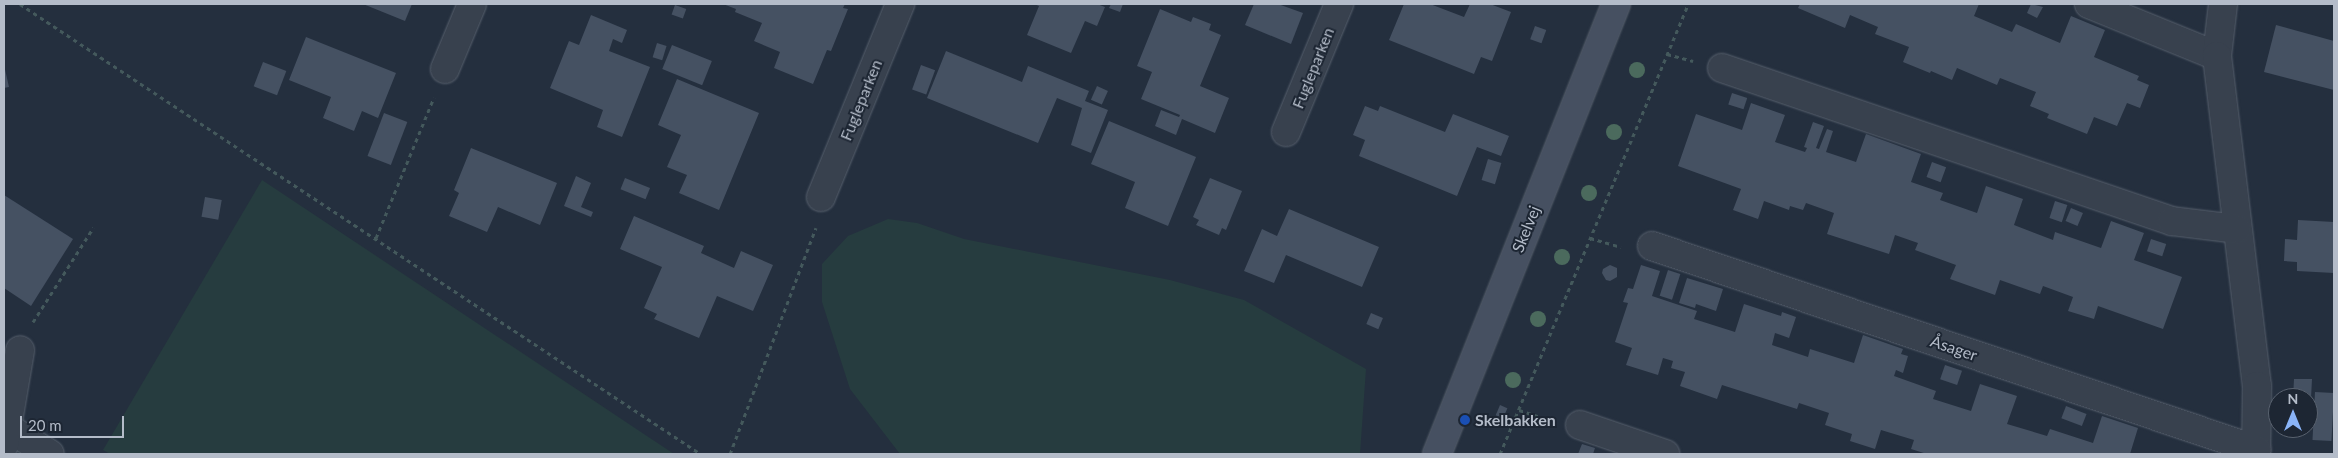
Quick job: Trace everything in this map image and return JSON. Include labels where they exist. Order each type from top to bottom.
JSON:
[{"type":"street","points":[[445,69],[472,4]]},
{"type":"street","name":"Fugleparken","points":[[821,197],[900,4]]},
{"type":"street","name":"Fugleparken","points":[[1286,132],[1340,4]]},
{"type":"street","name":"Skelvej","points":[[1437,454],[1616,4]]},
{"type":"street","points":[[2090,4],[2217,56]]},
{"type":"street","name":"Åsager","points":[[1652,246],[2256,452],[2257,386],[2217,56],[2223,4]]},
{"type":"street","points":[[1722,68],[2172,221],[2237,230]]},
{"type":"street","points":[[20,350],[6,436],[50,454]]},
{"type":"street","points":[[1580,425],[1665,454]]},
{"type":"path","points":[[20,4],[702,454]]},
{"type":"path","points":[[1500,454],[1688,4]]},
{"type":"path","points":[[376,238],[445,69]]},
{"type":"path","points":[[730,454],[816,231],[821,197]]},
{"type":"path","points":[[20,350],[22,339],[93,228]]},
{"type":"green space","points":[[262,180],[674,454],[110,454],[103,450]]},
{"type":"green space","points":[[888,219],[917,223],[964,239],[1170,280],[1244,300],[1366,369],[1360,454],[900,454],[850,389],[822,302],[822,264],[848,236]]},
{"type":"building","points":[[363,4],[412,4],[405,21]]},
{"type":"building","points":[[723,4],[845,4],[843,8],[848,9],[831,51],[827,50],[813,84],[774,68],[780,52],[754,41],[762,23],[735,12],[736,9]]},
{"type":"building","points":[[1034,4],[1097,4],[1105,7],[1097,26],[1085,21],[1071,53],[1027,35],[1039,6]]},
{"type":"building","points":[[1111,4],[1123,4],[1120,12],[1109,8]]},
{"type":"building","points":[[1254,4],[1278,4],[1303,13],[1291,44],[1245,25]]},
{"type":"building","points":[[1404,4],[1430,4],[1464,17],[1470,4],[1490,4],[1511,12],[1492,61],[1481,57],[1474,74],[1389,40]]},
{"type":"building","points":[[1800,4],[1979,4],[1974,16],[2012,32],[2016,24],[2060,43],[2071,16],[2105,30],[2094,57],[2139,76],[2137,80],[2149,85],[2140,108],[2127,103],[2117,126],[2094,117],[2087,134],[2047,118],[2049,114],[2030,106],[2036,92],[2000,78],[1997,85],[1957,68],[1952,80],[1931,71],[1930,73],[1903,62],[1909,47],[1875,34],[1878,27],[1850,15],[1845,28],[1798,8]]},
{"type":"building","points":[[2031,4],[2043,7],[2037,18],[2027,13]]},
{"type":"building","points":[[675,5],[686,9],[683,19],[672,14]]},
{"type":"building","points":[[1160,9],[1191,22],[1193,17],[1211,24],[1209,30],[1221,35],[1200,86],[1229,98],[1215,133],[1182,119],[1176,135],[1155,126],[1161,110],[1179,117],[1180,115],[1141,99],[1152,72],[1137,66]]},
{"type":"building","points":[[591,15],[627,30],[622,43],[613,39],[609,51],[650,67],[622,137],[597,127],[603,110],[550,88],[569,41],[579,45]]},
{"type":"building","points":[[2276,25],[2334,41],[2334,90],[2264,72]]},
{"type":"building","points":[[1535,26],[1546,30],[1541,43],[1530,39]]},
{"type":"building","points":[[306,37],[396,73],[378,118],[362,111],[354,131],[323,118],[331,97],[289,80]]},
{"type":"building","points":[[657,43],[667,46],[662,60],[653,57]]},
{"type":"building","points":[[672,45],[712,61],[702,85],[662,69]]},
{"type":"building","points":[[946,51],[1022,82],[1028,66],[1089,91],[1085,101],[1108,110],[1091,153],[1071,145],[1082,108],[1057,98],[1038,143],[927,98]]},
{"type":"building","points":[[263,62],[286,71],[277,95],[254,86]]},
{"type":"building","points":[[4,65],[9,87],[4,88]]},
{"type":"building","points":[[921,65],[935,70],[926,95],[912,89]]},
{"type":"building","points":[[677,79],[759,113],[719,210],[679,193],[687,175],[667,167],[681,135],[658,125]]},
{"type":"building","points":[[1097,86],[1108,91],[1102,105],[1091,100]]},
{"type":"building","points":[[1732,93],[1747,98],[1744,109],[1728,104]]},
{"type":"building","points":[[1751,103],[1785,115],[1775,142],[1805,152],[1807,148],[1804,147],[1813,122],[1824,126],[1816,148],[1819,149],[1827,129],[1833,131],[1826,152],[1856,162],[1866,134],[1921,154],[1911,182],[1943,193],[1940,200],[1977,213],[1986,186],[2023,199],[2014,225],[2053,240],[2055,232],[2101,248],[2111,221],[2144,233],[2134,260],[2182,277],[2163,329],[2098,306],[2094,319],[2068,311],[2073,297],[2043,286],[2040,294],[2000,280],[1995,295],[1950,279],[1956,265],[1915,250],[1918,243],[1895,235],[1889,254],[1827,234],[1834,213],[1806,203],[1803,210],[1790,206],[1789,210],[1764,201],[1758,219],[1733,210],[1741,189],[1678,166],[1696,114],[1742,130]]},
{"type":"building","points":[[1365,106],[1378,111],[1380,106],[1445,132],[1453,114],[1509,136],[1501,156],[1477,147],[1457,196],[1359,156],[1365,140],[1353,135]]},
{"type":"building","points":[[384,113],[407,122],[391,165],[368,156]]},
{"type":"building","points":[[1109,121],[1196,157],[1168,226],[1125,208],[1135,182],[1091,164]]},
{"type":"building","points":[[471,148],[557,183],[540,225],[498,207],[487,232],[449,216],[459,193],[454,190]]},
{"type":"building","points":[[1488,159],[1501,163],[1495,184],[1482,180]]},
{"type":"building","points":[[1932,162],[1946,167],[1941,182],[1927,177]]},
{"type":"building","points":[[576,176],[591,183],[581,207],[593,212],[591,217],[564,206]]},
{"type":"building","points":[[625,178],[650,188],[646,199],[621,189]]},
{"type":"building","points":[[1210,178],[1242,191],[1226,230],[1222,228],[1219,235],[1196,225],[1199,220],[1193,217]]},
{"type":"building","points":[[4,195],[73,239],[31,306],[4,288]]},
{"type":"building","points":[[205,197],[222,200],[218,220],[202,217]]},
{"type":"building","points":[[2055,201],[2067,205],[2062,222],[2049,218]]},
{"type":"building","points":[[2071,208],[2083,213],[2077,226],[2066,221]]},
{"type":"building","points":[[1289,209],[1379,247],[1362,287],[1286,255],[1274,283],[1244,271],[1262,229],[1277,236]]},
{"type":"building","points":[[634,216],[704,246],[701,253],[734,268],[741,251],[773,265],[753,311],[717,296],[699,338],[654,319],[657,314],[644,308],[662,267],[620,249]]},
{"type":"building","points":[[2298,220],[2334,222],[2334,273],[2297,271],[2297,262],[2284,261],[2285,239],[2297,240]]},
{"type":"building","points":[[2151,239],[2166,244],[2162,256],[2147,251]]},
{"type":"building","points":[[1610,265],[1617,268],[1617,277],[1610,281],[1606,280],[1602,273],[1603,269]]},
{"type":"building","points":[[1641,265],[1660,271],[1652,296],[1697,311],[1694,319],[1735,332],[1744,304],[1781,316],[1782,312],[1796,317],[1789,338],[1775,333],[1772,345],[1808,357],[1810,349],[1854,363],[1863,335],[1903,349],[1901,354],[1908,356],[1903,373],[1896,370],[1894,376],[1936,391],[1933,399],[1971,411],[1980,384],[2017,396],[2007,424],[2047,436],[2050,429],[2093,443],[2102,416],[2138,428],[2130,454],[1927,454],[1911,449],[1914,440],[1881,430],[1875,449],[1850,441],[1852,434],[1825,425],[1829,413],[1799,403],[1797,409],[1722,385],[1717,399],[1680,386],[1685,372],[1671,368],[1673,361],[1663,358],[1658,375],[1626,365],[1632,348],[1615,342],[1628,303],[1623,302],[1628,288],[1633,289]]},
{"type":"building","points":[[1668,270],[1680,274],[1672,300],[1660,296]]},
{"type":"building","points":[[1687,278],[1723,289],[1716,311],[1696,304],[1695,308],[1679,303]]},
{"type":"building","points":[[1371,313],[1383,318],[1378,329],[1366,324]]},
{"type":"building","points":[[1945,365],[1962,371],[1957,385],[1940,379]]},
{"type":"building","points":[[2294,379],[2312,379],[2312,388],[2294,388]]},
{"type":"building","points":[[2318,392],[2334,393],[2331,441],[2312,440],[2313,438],[2318,438]]},
{"type":"building","points":[[1500,405],[1507,408],[1503,418],[1496,415]]},
{"type":"building","points":[[2066,406],[2087,414],[2082,426],[2061,418]]},
{"type":"building","points":[[1582,444],[1595,448],[1593,454],[1578,454]]},
{"type":"place","name":"Skelbakken","points":[[1465,420]]}]
